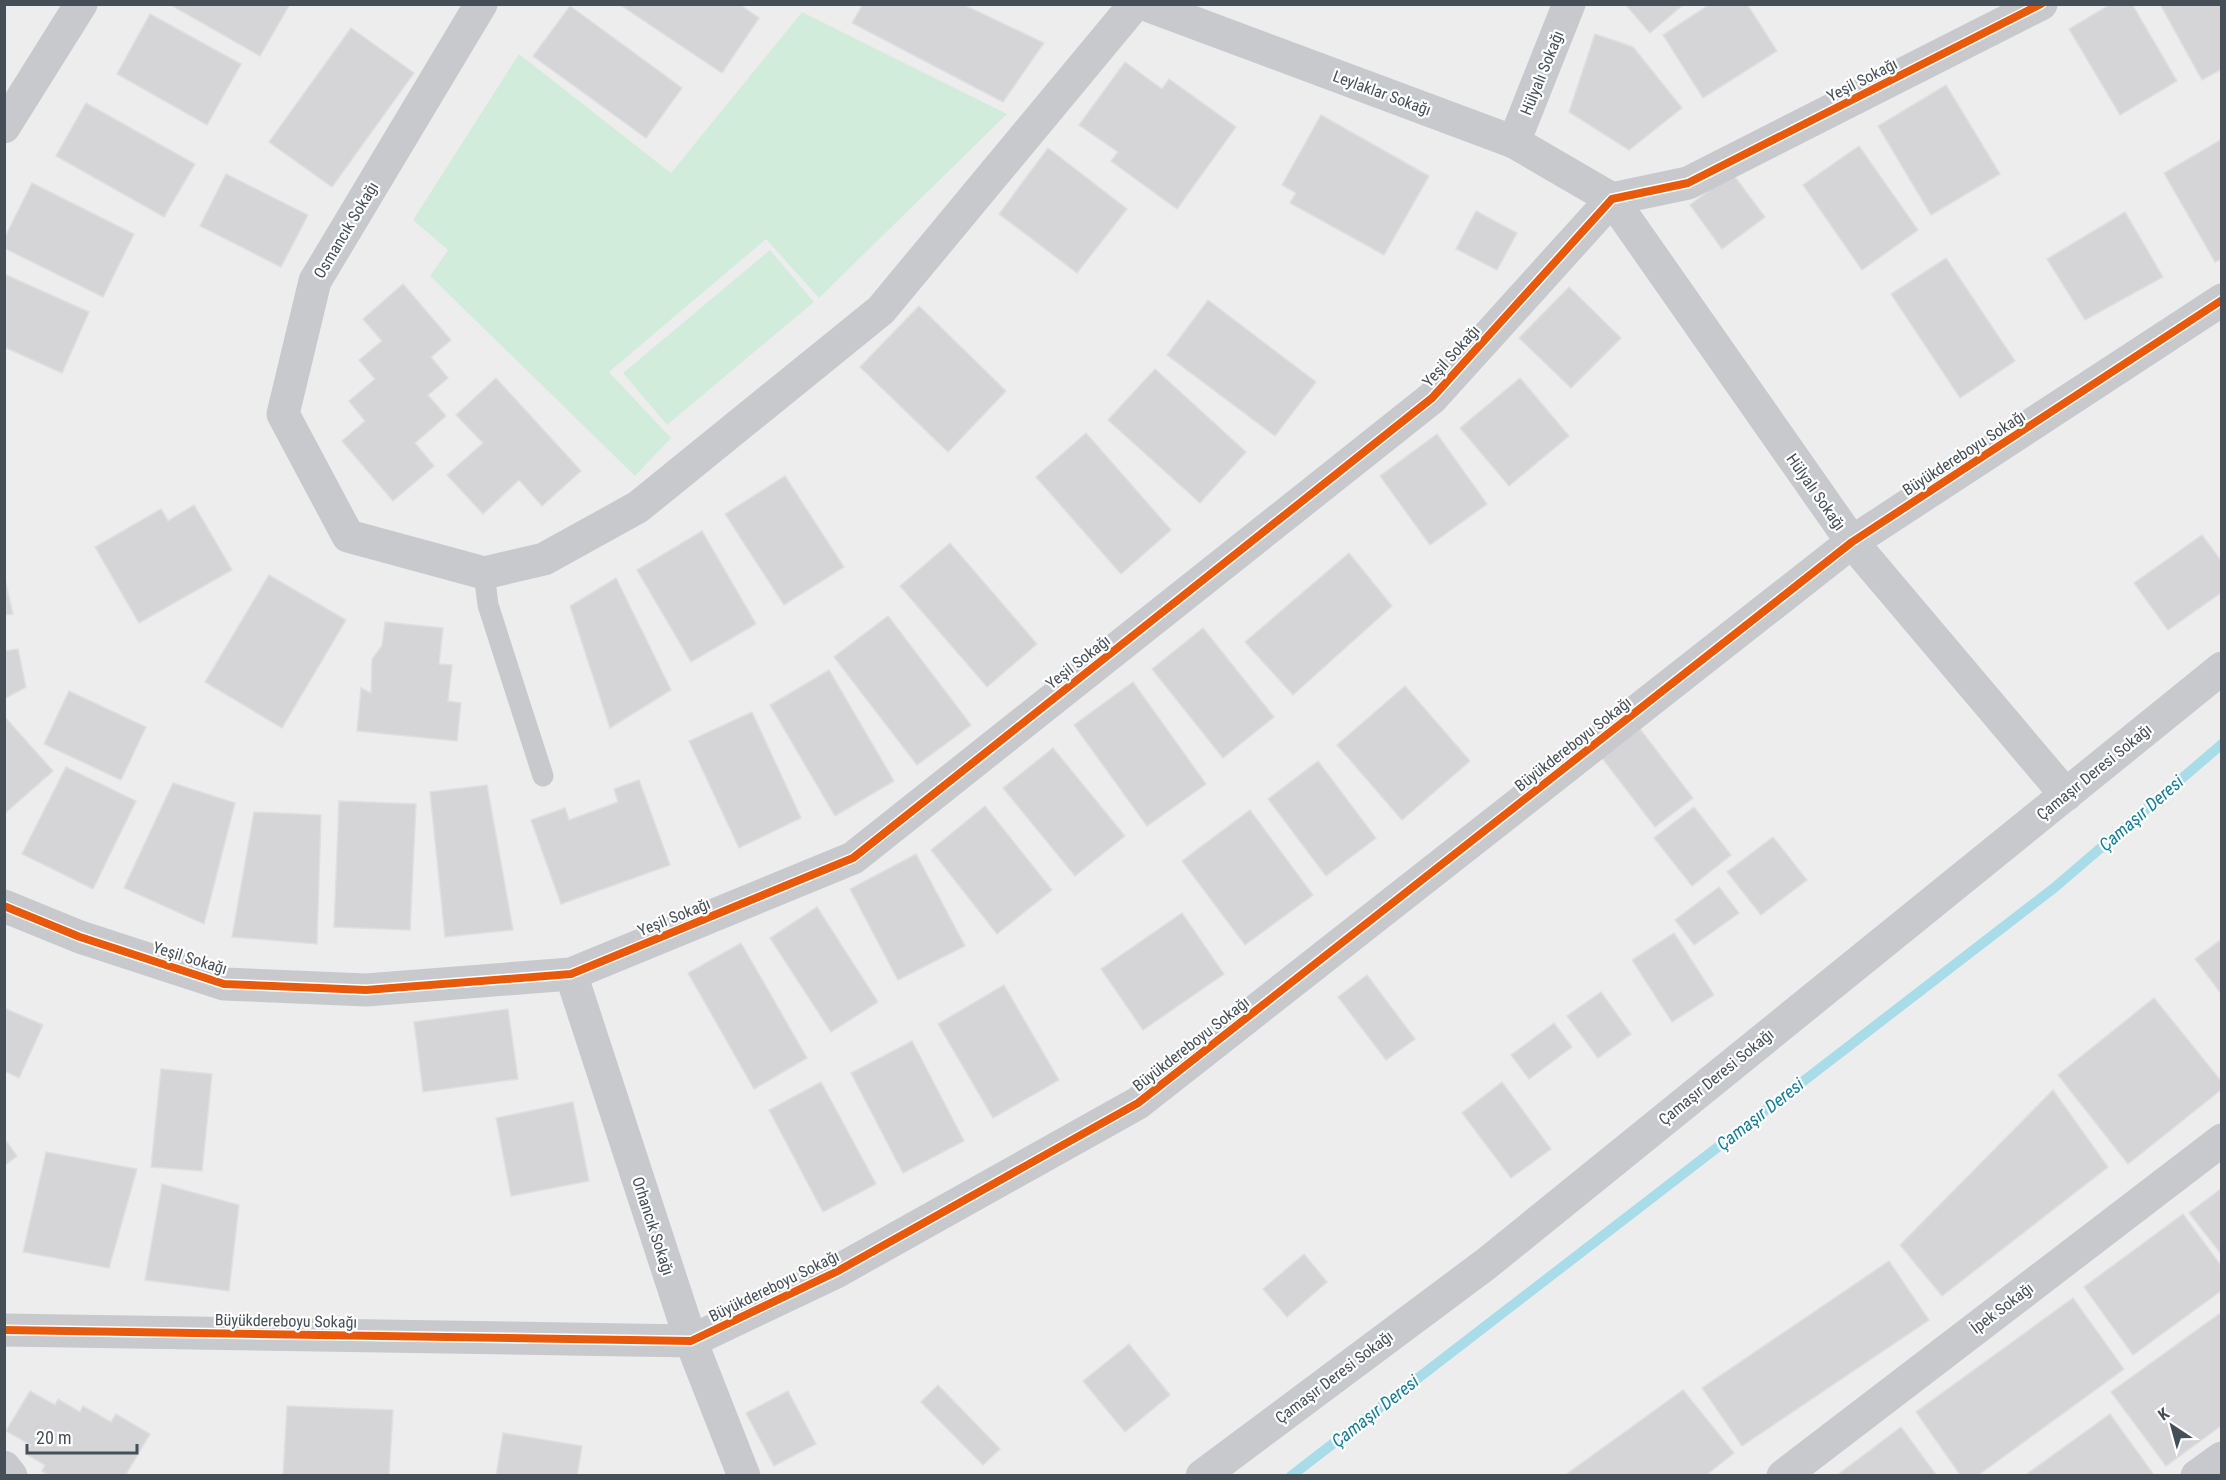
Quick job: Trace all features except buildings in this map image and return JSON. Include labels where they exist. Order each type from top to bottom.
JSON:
[{"type":"street","points":[[4,127],[81,4]]},
{"type":"street","name":"Osmancık Sokağı","points":[[481,4],[315,281],[283,414],[348,536],[483,573]]},
{"type":"street","points":[[483,573],[544,559],[638,507],[881,310],[1135,4]]},
{"type":"street","name":"Leylaklar Sokağı","points":[[1144,4],[1514,142],[1612,199]]},
{"type":"street","name":"Hülyalı Sokağı","points":[[1514,142],[1569,4]]},
{"type":"street","name":"Yeşil Sokağı","points":[[4,906],[80,937],[224,984],[366,990],[571,974],[853,858],[1432,398],[1612,199],[1688,183],[2041,4]]},
{"type":"street","name":"Hülyalı Sokağı","points":[[1612,199],[1852,542],[2066,795]]},
{"type":"street","name":"Büyükdereboyu Sokağı","points":[[4,1330],[691,1341],[837,1272],[1138,1103],[1852,542],[2222,300]]},
{"type":"street","name":"Çamaşır Deresi Sokağı","points":[[1202,1476],[1486,1264],[2222,668]]},
{"type":"street","name":"Orhancık Sokağı","points":[[571,974],[691,1341],[744,1476]]},
{"type":"street","name":"İpek Sokağı","points":[[1783,1476],[2222,1140]]},
{"type":"street","points":[[2197,1476],[2222,1458]]},
{"type":"street","points":[[4,1467],[11,1476]]},
{"type":"lane","points":[[483,573],[488,605],[543,776]]},
{"type":"green space","points":[[802,12],[1007,114],[819,298],[766,239],[609,372],[671,438],[635,476],[430,276],[448,250],[413,220],[519,54],[671,173]]},
{"type":"green space","points":[[770,250],[814,302],[667,425],[623,373]]},
{"type":"waterway","name":"Çamaşır Deresi","points":[[1291,1476],[2054,888],[2222,744]]},
{"type":"cycle path","points":[[4,906],[80,937],[224,984],[366,990],[571,974],[853,858],[1432,398],[1612,199],[1688,183],[2041,4]]},
{"type":"cycle path","points":[[4,1330],[691,1341],[836,1272],[1138,1103],[1852,542],[2222,300]]}]
